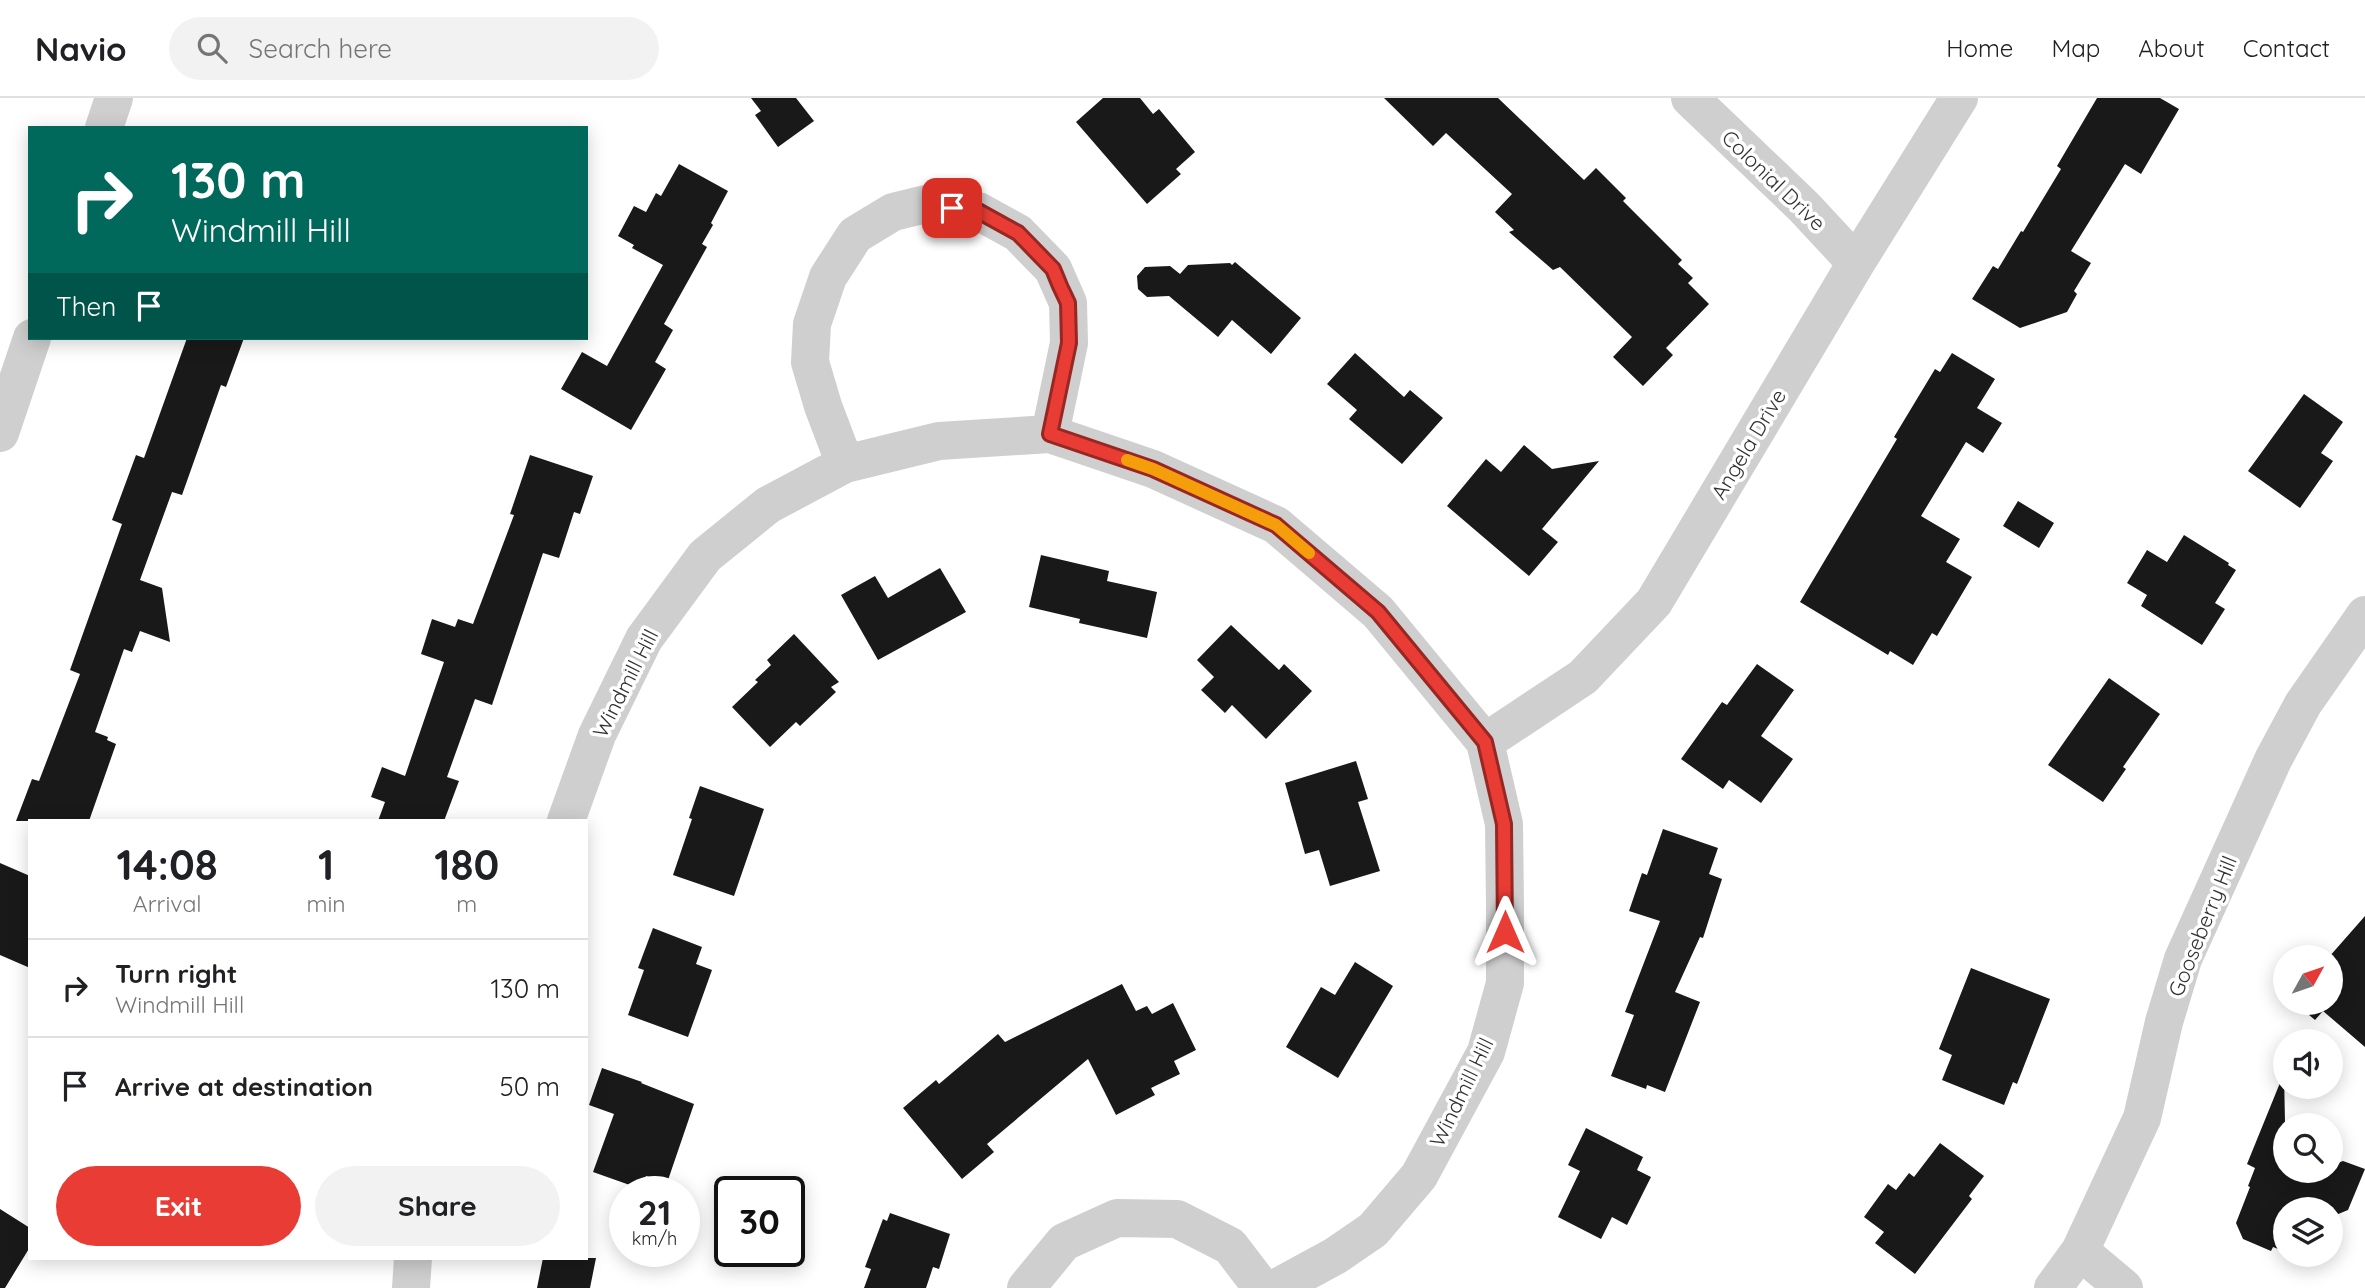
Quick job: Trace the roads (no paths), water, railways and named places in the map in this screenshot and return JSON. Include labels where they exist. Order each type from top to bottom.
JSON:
[{"type":"street","points":[[105,126],[114,98]]},
{"type":"street","name":"Colonial Drive","points":[[1690,98],[1804,207],[1856,263]]},
{"type":"street","name":"Angela Drive","points":[[1485,742],[1583,677],[1654,602],[1856,263],[1959,98]]},
{"type":"street","points":[[845,464],[810,362],[812,324],[828,277],[855,235],[893,212],[926,204],[978,211],[1018,233],[1053,269],[1068,303],[1069,343],[1050,434]]},
{"type":"street","points":[[0,433],[31,340]]},
{"type":"street","name":"Windmill Hill","points":[[567,819],[597,735],[644,639],[705,556],[768,505],[845,464],[939,441],[1050,434],[1153,469],[1276,525],[1378,612],[1485,742],[1504,824],[1506,907],[1504,982],[1486,1052],[1419,1176],[1373,1230],[1335,1256],[1276,1288]]},
{"type":"street","name":"Gooseberry Hill","points":[[2053,1288],[2080,1251],[2142,1118],[2164,1022],[2183,959],[2267,772],[2303,704],[2365,615]]},
{"type":"street","points":[[1026,1288],[1064,1242],[1118,1218],[1177,1219],[1230,1246],[1262,1288]]},
{"type":"street","points":[[2080,1251],[2124,1288]]},
{"type":"street","points":[[411,1288],[413,1260]]}]
